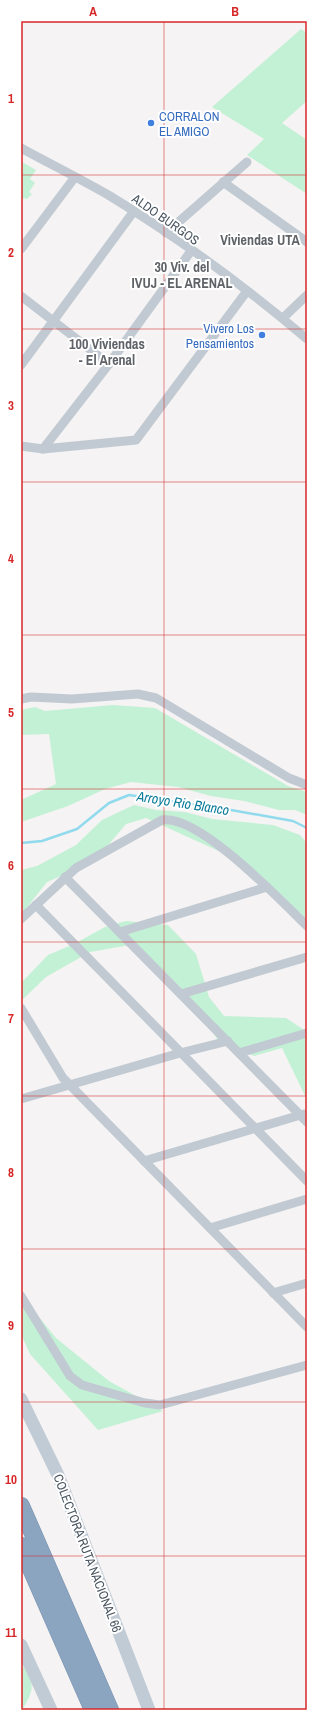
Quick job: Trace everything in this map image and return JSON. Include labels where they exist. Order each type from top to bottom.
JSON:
[{"type":"highway","points":[[21,1506],[110,1710]]},
{"type":"highway","points":[[21,1546],[93,1710]]},
{"type":"street","name":"ALDO BURGOS","points":[[21,148],[134,211],[246,291],[307,339]]},
{"type":"street","points":[[166,233],[247,162]]},
{"type":"street","points":[[21,249],[75,177]]},
{"type":"street","points":[[223,182],[307,242]]},
{"type":"street","points":[[21,365],[134,211]]},
{"type":"street","points":[[43,448],[109,364],[191,251]]},
{"type":"street","points":[[21,446],[43,448],[136,440],[246,291]]},
{"type":"street","points":[[282,318],[307,295]]},
{"type":"street","points":[[21,296],[109,364]]},
{"type":"street","points":[[21,699],[31,697],[72,699],[138,694],[156,698],[289,778],[307,786]]},
{"type":"street","points":[[21,919],[76,868],[162,820],[168,819],[177,821],[213,841],[267,887],[307,926]]},
{"type":"street","points":[[65,877],[239,1053],[304,1114],[307,1122]]},
{"type":"street","points":[[120,932],[267,887]]},
{"type":"street","points":[[36,905],[307,1181]]},
{"type":"street","points":[[181,994],[307,957]]},
{"type":"street","points":[[21,1008],[62,1078],[307,1327]]},
{"type":"street","points":[[239,1053],[307,1033]]},
{"type":"street","points":[[21,1099],[180,1053],[228,1041]]},
{"type":"street","points":[[144,1161],[304,1114]]},
{"type":"street","points":[[210,1228],[307,1199]]},
{"type":"street","points":[[273,1293],[307,1283]]},
{"type":"street","points":[[21,1296],[70,1376],[82,1385],[145,1403],[160,1405],[307,1365]]},
{"type":"street","name":"COLECTORA RUTA NACIONAL 66","points":[[21,1399],[58,1475],[149,1710]]},
{"type":"street","points":[[21,1646],[51,1710]]},
{"type":"green space","points":[[301,29],[307,33],[307,101],[282,123],[307,140],[307,194],[247,155],[264,139],[212,107]]},
{"type":"green space","points":[[22,162],[36,170],[30,179],[35,183],[29,192],[32,194],[27,199],[24,198],[21,202]]},
{"type":"green space","points":[[113,705],[155,708],[288,786],[307,792],[307,815],[295,810],[279,810],[244,801],[211,796],[178,787],[131,782],[105,789],[68,806],[21,822],[21,800],[56,784],[49,734],[21,735],[21,710],[35,707],[45,711]]},
{"type":"green space","points":[[134,805],[156,810],[185,812],[212,819],[273,825],[300,835],[307,843],[307,928],[223,853],[146,818],[126,824],[94,862],[47,882],[21,915],[21,870],[37,866],[76,845],[102,820]]},
{"type":"green space","points":[[126,921],[168,925],[196,954],[209,997],[224,1016],[286,1018],[304,1030],[307,1030],[307,1100],[282,1048],[254,1056],[218,1040],[180,987],[136,944],[90,952],[46,977],[21,1001],[21,983],[48,955],[74,944],[105,927]]},
{"type":"green space","points":[[21,1295],[56,1338],[109,1381],[163,1411],[98,1430],[30,1354],[21,1334]]},
{"type":"green space","points":[[21,1662],[29,1676],[32,1686],[30,1696],[22,1710]]},
{"type":"waterway","name":"Arroyo Rio Blanco","points":[[21,843],[42,841],[77,829],[109,803],[129,795],[220,808],[293,821],[307,828]]},
{"type":"place","name":"CORRALON EL AMIGO","points":[[151,123]]},
{"type":"place","name":"Vivero Los Pensamientos","points":[[262,335]]},
{"type":"district","name":"Viviendas UTA","points":[[260,240]]},
{"type":"district","name":"30 Viv. del IVUJ - EL ARENAL","points":[[182,276]]},
{"type":"district","name":"100 Viviendas - El Arenal","points":[[107,352]]}]
